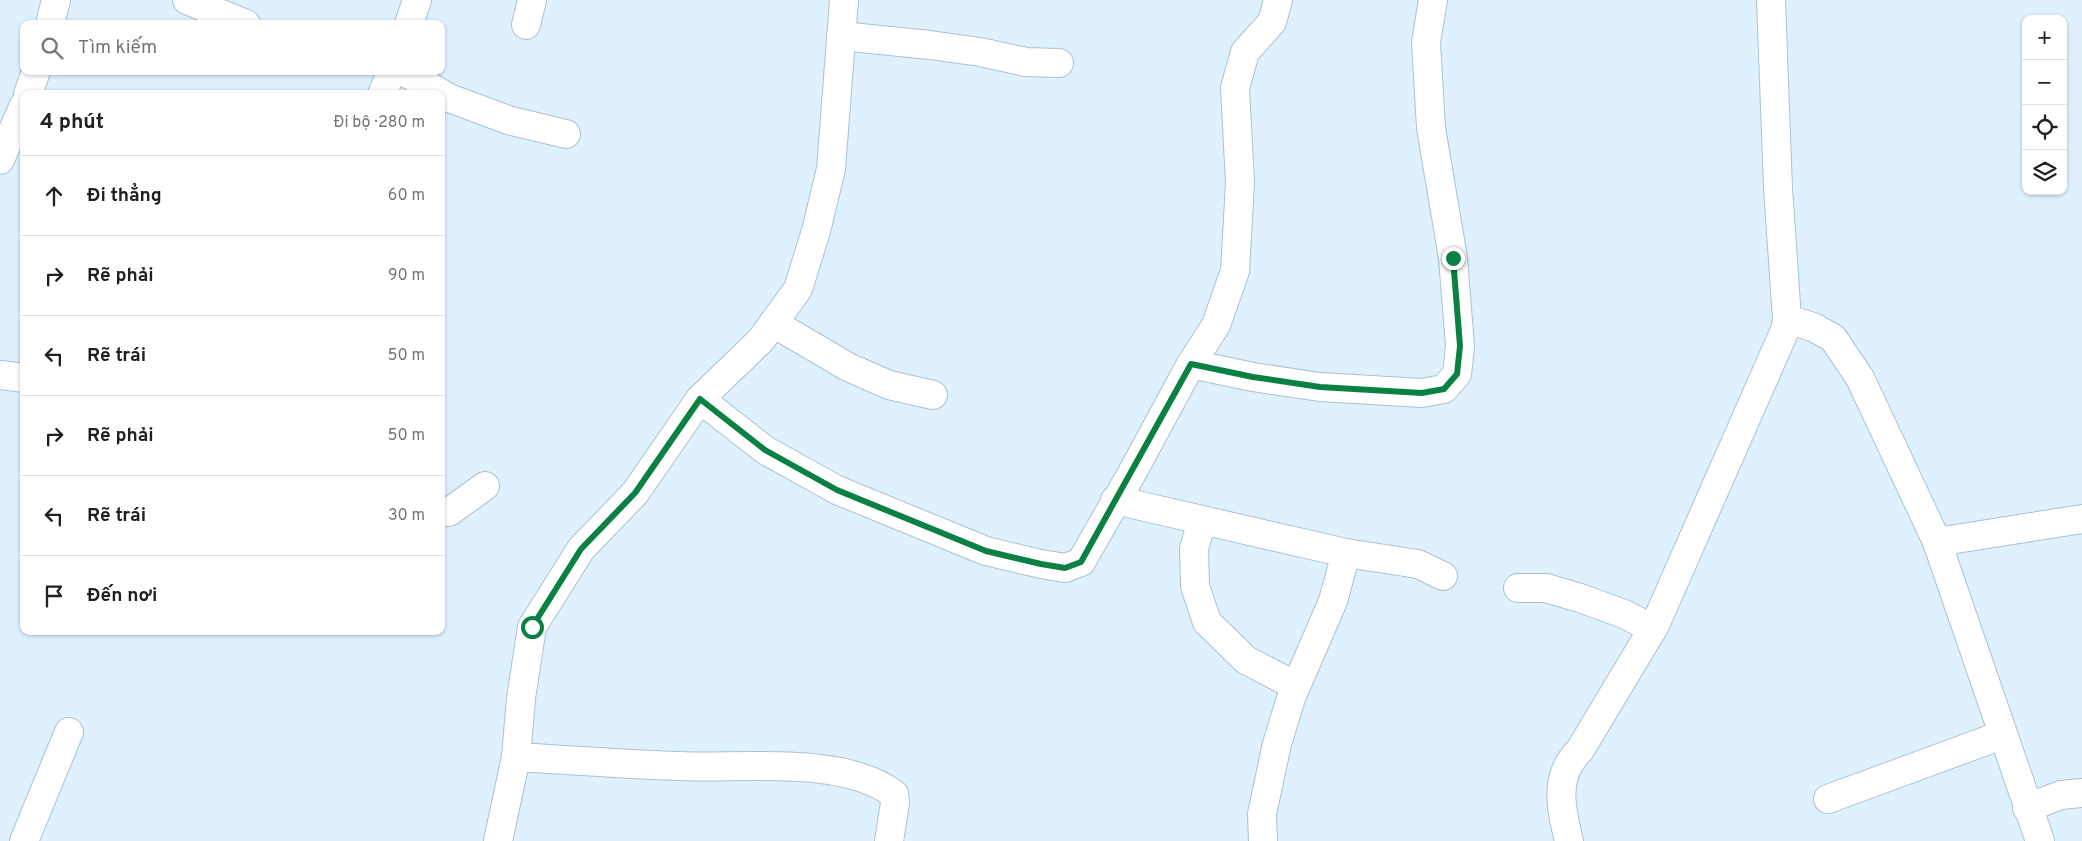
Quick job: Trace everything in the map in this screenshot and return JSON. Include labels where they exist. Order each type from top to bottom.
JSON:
[{"type":"street","points":[[51,20],[56,0]]},
{"type":"street","points":[[187,0],[236,20]]},
{"type":"street","points":[[410,20],[417,0]]},
{"type":"street","points":[[498,841],[516,757],[521,698],[532,627],[581,549],[635,493],[700,399],[761,340],[798,289],[816,232],[830,169],[844,0]]},
{"type":"street","points":[[700,399],[765,450],[837,490],[986,551],[1065,568],[1081,562],[1191,364],[1216,325],[1235,271],[1240,183],[1235,88],[1245,52],[1272,22],[1278,0]]},
{"type":"street","points":[[1191,364],[1253,377],[1320,387],[1422,393],[1444,389],[1457,374],[1460,346],[1453,258],[1431,128],[1426,42],[1433,0]]},
{"type":"street","points":[[1569,841],[1563,818],[1561,780],[1570,759],[1580,750],[1653,629],[1778,350],[1785,330],[1787,319],[1783,288],[1771,0]]},
{"type":"street","points":[[841,36],[877,38],[963,50],[1026,62],[1059,62]]},
{"type":"street","points":[[29,90],[35,75]]},
{"type":"street","points":[[384,90],[390,75]]},
{"type":"street","points":[[410,75],[435,90]]},
{"type":"street","points":[[445,96],[508,120],[566,134]]},
{"type":"street","points":[[0,160],[20,114]]},
{"type":"street","points":[[1787,319],[1813,328],[1833,338],[1860,378],[1937,542],[2027,808],[2040,841]]},
{"type":"street","points":[[773,323],[856,371],[889,385],[933,395]]},
{"type":"street","points":[[0,375],[20,378]]},
{"type":"street","points":[[445,511],[449,512],[485,486]]},
{"type":"street","points":[[1115,500],[1346,553],[1418,564],[1443,576]]},
{"type":"street","points":[[1937,542],[2082,519]]},
{"type":"street","points":[[1202,520],[1194,549],[1195,586],[1207,622],[1246,660],[1296,686]]},
{"type":"street","points":[[1263,841],[1262,814],[1277,744],[1296,686],[1333,601],[1346,553]]},
{"type":"street","points":[[1518,588],[1546,588],[1580,598],[1624,614],[1653,629]]},
{"type":"street","points":[[24,841],[69,732]]},
{"type":"street","points":[[1828,799],[2002,734]]},
{"type":"street","points":[[516,757],[680,766],[811,768],[845,773],[876,784],[894,794],[895,803],[889,841]]},
{"type":"street","points":[[2027,808],[2061,795],[2082,792]]},
{"type":"route","points":[[532,627],[581,549],[635,493],[700,399],[765,450],[837,490],[986,551],[1065,568],[1081,562],[1191,364],[1253,377],[1320,387],[1422,393],[1444,389],[1457,374],[1460,346],[1453,258]]}]
